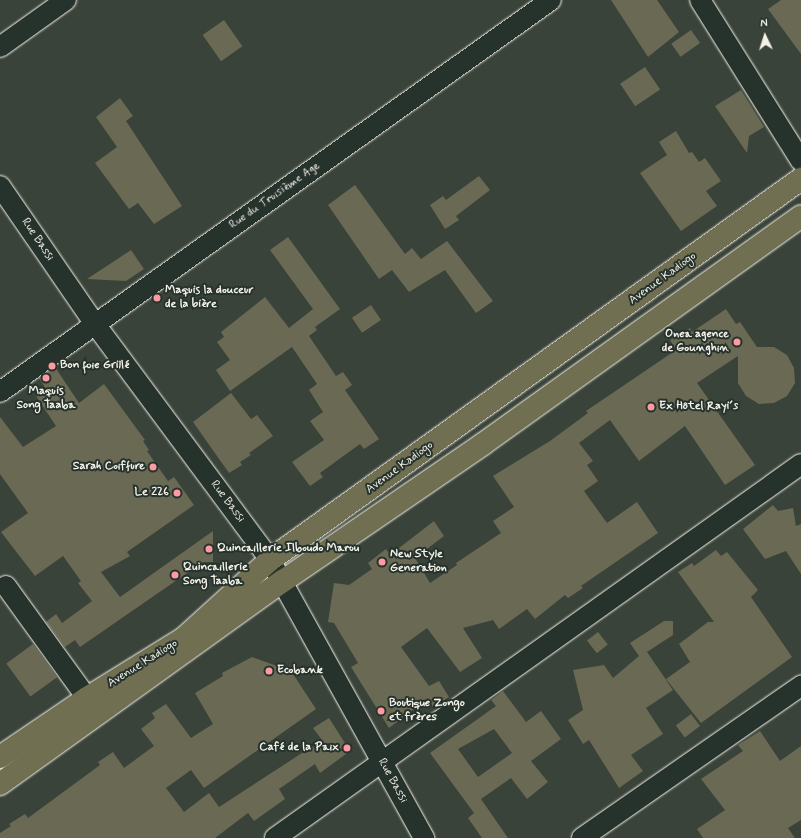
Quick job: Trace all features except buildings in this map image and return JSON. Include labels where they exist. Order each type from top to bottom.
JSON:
[{"type":"highway","name":"Avenue Kadiogo","points":[[0,757],[87,698],[184,638],[270,560],[801,179]]},
{"type":"highway","name":"Avenue Kadiogo","points":[[0,784],[283,581],[483,444],[801,216]]},
{"type":"street","points":[[0,47],[66,0]]},
{"type":"street","name":"Rue du Troisième Age","points":[[0,392],[551,0]]},
{"type":"street","points":[[700,0],[801,161]]},
{"type":"street","name":"Rue Bassi","points":[[0,186],[94,324],[270,560],[424,838]]},
{"type":"street","points":[[275,838],[801,464]]},
{"type":"street","points":[[6,586],[87,698]]},
{"type":"street","points":[[582,838],[801,686]]},
{"type":"place","name":"Maquis la douceur de la bière","points":[[157,298]]},
{"type":"place","name":"Onea agence de Gounghin","points":[[737,342]]},
{"type":"place","name":"Bon foie Grillé","points":[[52,366]]},
{"type":"place","name":"Maquis Song Taaba","points":[[46,378]]},
{"type":"place","name":"Ex Hôtel Rayi´s","points":[[651,407]]},
{"type":"place","name":"Sarah Coiffure","points":[[153,467]]},
{"type":"place","name":"Le 226","points":[[177,493]]},
{"type":"place","name":"Quincaillerie Ilboudo Marou","points":[[209,549]]},
{"type":"place","name":"New Style Generation","points":[[382,562]]},
{"type":"place","name":"Quincaillerie Song Taaba","points":[[175,575]]},
{"type":"place","name":"Ecobank","points":[[269,671]]},
{"type":"place","name":"Boutique Zongo et frères","points":[[381,711]]},
{"type":"place","name":"Café de la Paix","points":[[347,748]]}]
